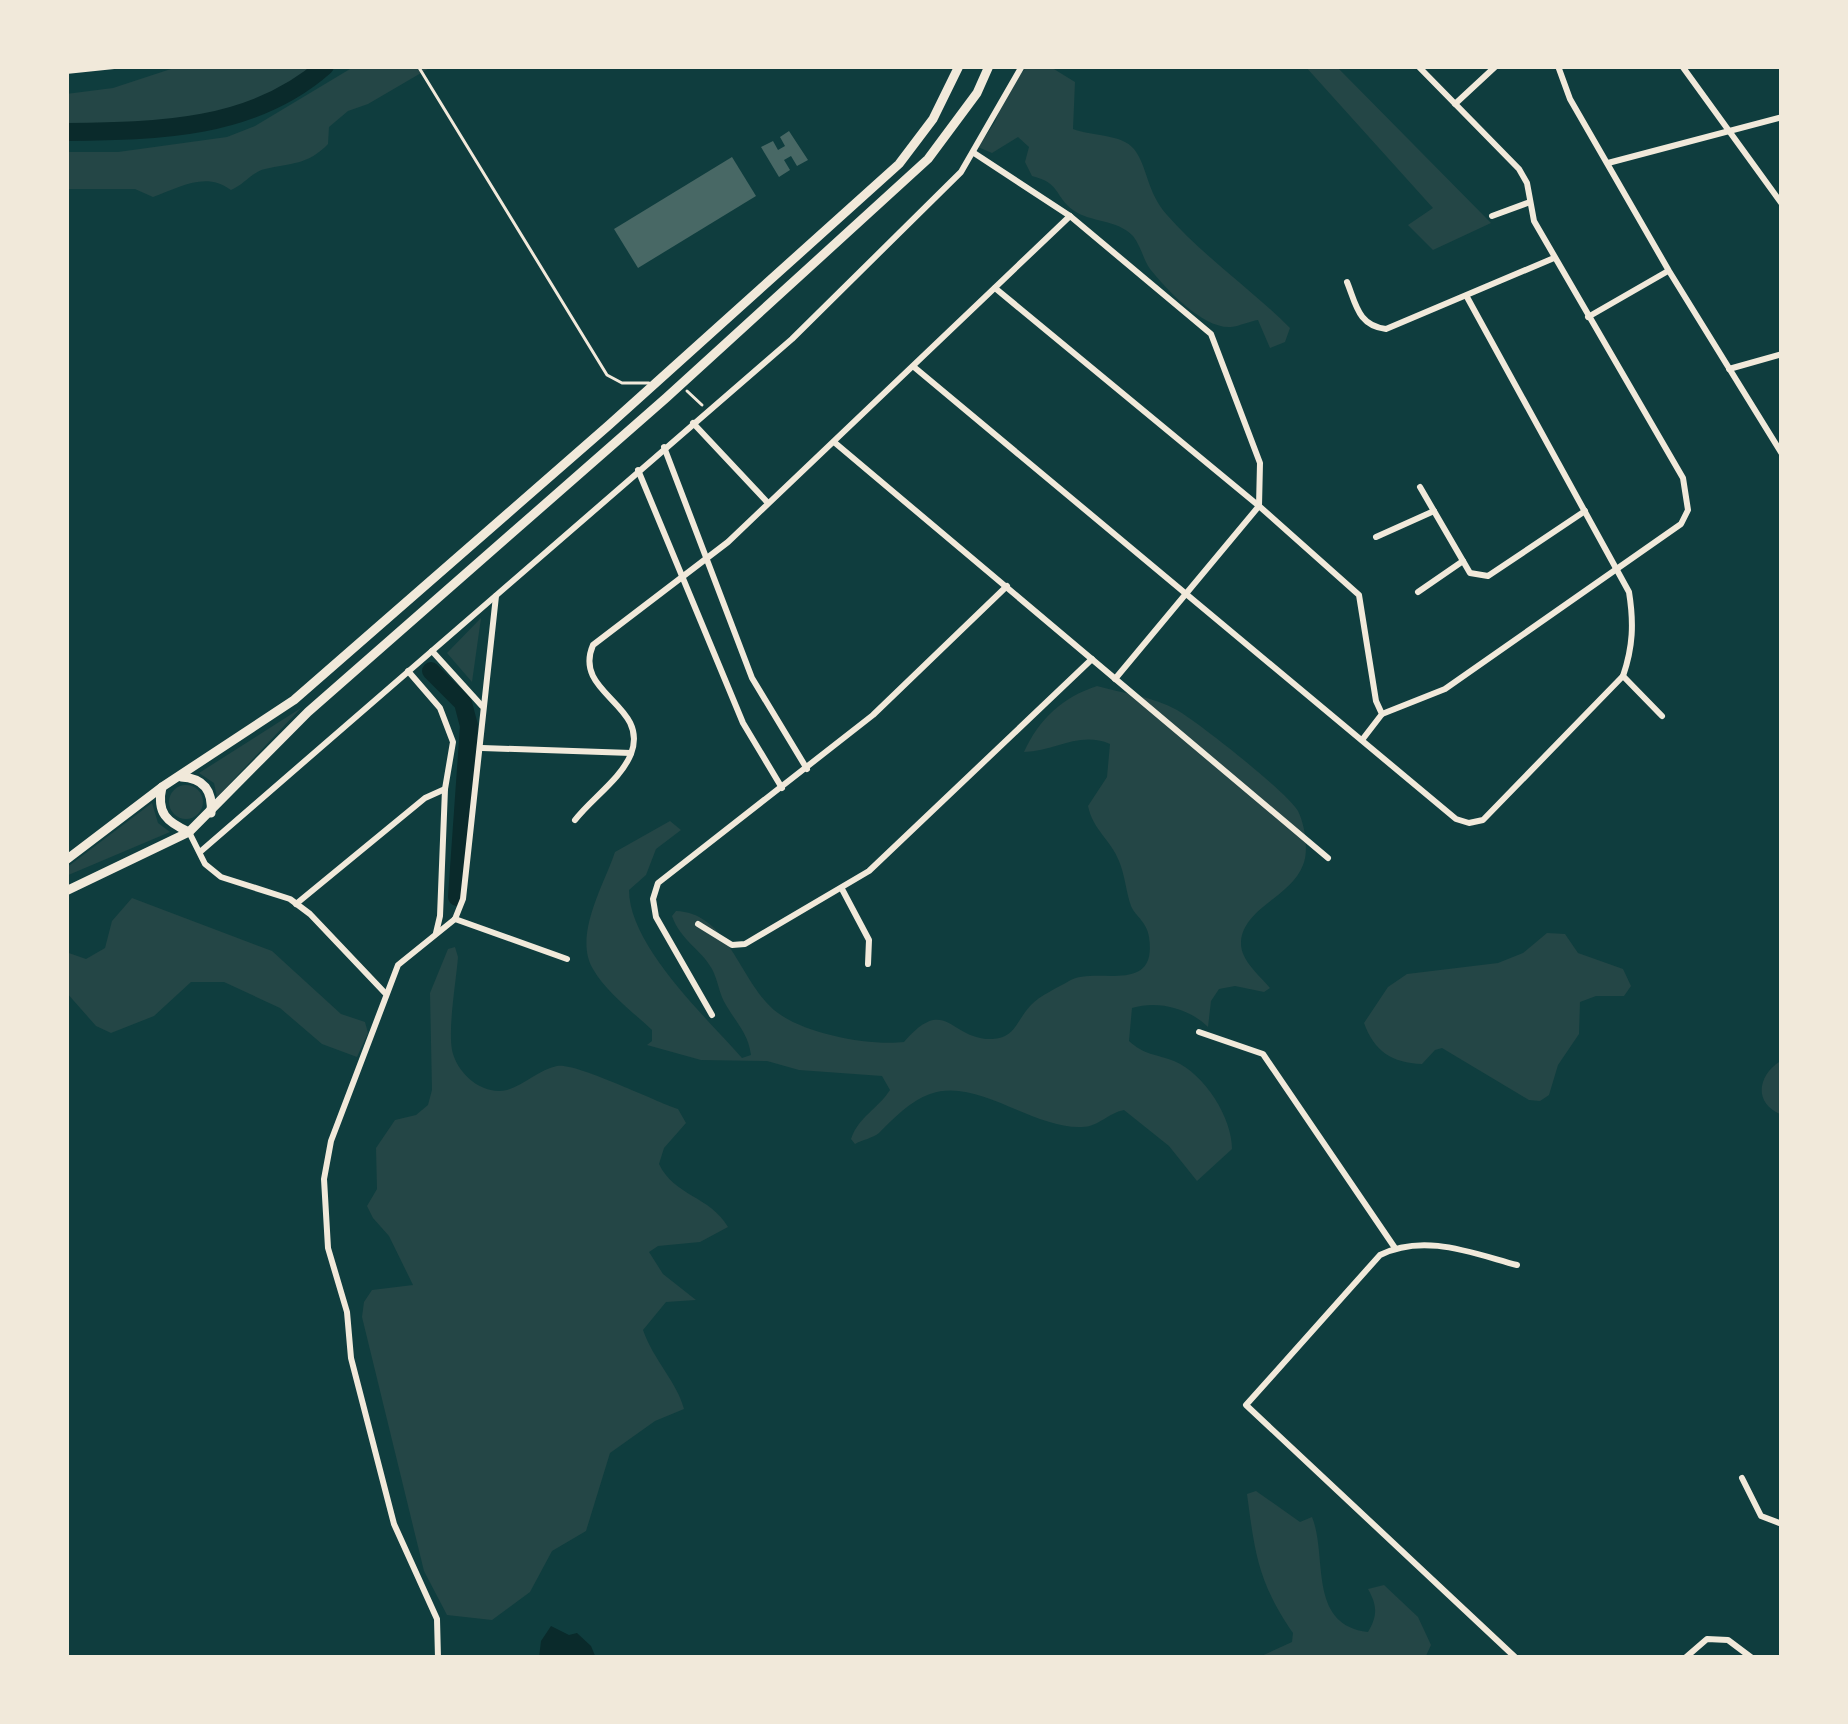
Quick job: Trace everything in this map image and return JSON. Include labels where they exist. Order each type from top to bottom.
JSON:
[{"type":"main road","points":[[66,860],[162,787],[294,700],[658,381],[898,164],[933,119],[959,66]]},
{"type":"main road","points":[[66,891],[189,832],[211,813],[308,712],[681,385],[928,159],[993,66]]},
{"type":"main road","points":[[175,778],[194,778],[203,784],[210,793],[211,813]]},
{"type":"main road","points":[[162,787],[163,816],[189,832]]},
{"type":"street","points":[[66,71],[114,66]]},
{"type":"street","points":[[200,852],[792,339],[961,172],[1021,66]]},
{"type":"street","points":[[1362,740],[1382,714],[1445,689],[1681,524],[1688,511],[1683,478],[1534,221],[1527,183],[1519,169],[1418,66]]},
{"type":"street","points":[[1455,104],[1496,66]]},
{"type":"street","points":[[1558,66],[1570,99],[1669,271],[1782,453]]},
{"type":"street","points":[[1682,66],[1782,204]]},
{"type":"street","points":[[1608,164],[1782,117]]},
{"type":"street","points":[[974,153],[1070,216],[1211,334],[1260,463],[1259,506],[1115,679]]},
{"type":"street","points":[[1492,216],[1530,202]]},
{"type":"street","points":[[575,820],[631,753],[629,722],[588,671],[593,645],[769,503],[1070,216]]},
{"type":"street","points":[[1347,282],[1361,319],[1372,328],[1385,329],[1554,258]]},
{"type":"street","points":[[1588,317],[1669,271]]},
{"type":"street","points":[[995,288],[1359,595],[1382,714]]},
{"type":"street","points":[[914,367],[1456,819],[1469,823],[1483,820],[1623,676],[1632,649],[1634,617],[1629,592],[1467,297]]},
{"type":"street","points":[[1729,369],[1782,354]]},
{"type":"street","points":[[693,423],[769,503]]},
{"type":"street","points":[[835,442],[1328,858]]},
{"type":"street","points":[[664,447],[704,560],[765,706],[807,770]]},
{"type":"street","points":[[638,470],[743,723],[782,788]]},
{"type":"street","points":[[1420,488],[1478,578],[1585,511]]},
{"type":"street","points":[[1376,536],[1434,511]]},
{"type":"street","points":[[1418,592],[1463,561]]},
{"type":"street","points":[[712,1015],[656,917],[653,899],[658,883],[873,715],[1007,586]]},
{"type":"street","points":[[438,1658],[437,1619],[394,1524],[351,1358],[346,1312],[328,1248],[324,1179],[331,1141],[398,965],[455,919],[463,898],[496,592]]},
{"type":"street","points":[[432,651],[482,706]]},
{"type":"street","points":[[698,924],[732,945],[745,944],[869,871],[1091,659]]},
{"type":"street","points":[[408,671],[448,722],[453,742],[436,933]]},
{"type":"street","points":[[1623,676],[1662,716]]},
{"type":"street","points":[[482,748],[631,753]]},
{"type":"street","points":[[296,904],[425,798],[446,789]]},
{"type":"street","points":[[189,832],[205,864],[221,877],[296,904],[385,993]]},
{"type":"street","points":[[842,889],[869,940],[868,964]]},
{"type":"street","points":[[440,916],[567,959]]},
{"type":"street","points":[[1199,1032],[1263,1054],[1395,1248]]},
{"type":"street","points":[[1516,1658],[1246,1405],[1380,1256],[1395,1248],[1424,1244],[1455,1248],[1517,1265]]},
{"type":"street","points":[[1742,1478],[1761,1516],[1782,1524]]},
{"type":"street","points":[[1685,1658],[1707,1639],[1728,1640],[1751,1658]]},
{"type":"lane","points":[[418,66],[607,375],[638,386],[658,381]]},
{"type":"path","points":[[681,385],[707,411]]},
{"type":"shaded area","points":[[180,66],[322,66],[283,94],[209,127],[116,135],[66,133],[66,94],[113,88]]},
{"type":"shaded area","points":[[355,66],[433,66],[348,111],[329,127],[328,144],[313,156],[260,171],[231,190],[202,181],[153,197],[135,189],[66,189],[66,152],[118,152],[227,137],[255,126]]},
{"type":"shaded area","points":[[1027,66],[1049,66],[1075,82],[1073,129],[1114,138],[1134,149],[1167,215],[1290,328],[1285,342],[1270,348],[1258,320],[1220,326],[1186,306],[1150,269],[1127,231],[1080,214],[1048,182],[1032,176],[1025,162],[1029,147],[1018,137],[992,153],[978,147],[995,122],[1005,94]]},
{"type":"shaded area","points":[[1305,66],[1336,66],[1491,223],[1433,250],[1408,225],[1433,208]]},
{"type":"shaded area","points":[[481,618],[472,682],[447,653]]},
{"type":"shaded area","points":[[1097,686],[1158,702],[1188,717],[1278,789],[1298,811],[1304,831],[1305,859],[1297,876],[1250,920],[1241,942],[1247,961],[1270,988],[1264,992],[1235,986],[1219,989],[1211,1001],[1208,1027],[1172,1007],[1132,1008],[1129,1041],[1196,1076],[1215,1098],[1227,1124],[1232,1149],[1197,1181],[1169,1146],[1124,1110],[1088,1126],[1063,1125],[967,1092],[923,1097],[877,1135],[855,1144],[851,1139],[859,1124],[890,1090],[882,1076],[799,1070],[767,1061],[701,1060],[647,1045],[652,1030],[612,994],[593,969],[586,941],[588,926],[615,852],[670,821],[681,830],[656,849],[646,875],[629,890],[632,912],[672,980],[742,1058],[751,1055],[745,1035],[712,969],[676,925],[672,916],[676,911],[694,915],[722,937],[778,1013],[805,1027],[856,1040],[904,1042],[918,1028],[939,1020],[978,1037],[1000,1038],[1035,1002],[1069,981],[1134,973],[1144,967],[1149,955],[1148,932],[1131,906],[1116,854],[1088,806],[1107,777],[1110,744],[1088,740],[1024,752],[1053,711]]},
{"type":"shaded area","points":[[301,708],[217,797],[214,783],[199,773]]},
{"type":"shaded area","points":[[186,785],[198,790],[203,802],[198,814],[186,819],[174,814],[169,802],[174,790]]},
{"type":"shaded area","points":[[152,803],[158,823],[170,832],[66,876],[66,868]]},
{"type":"shaded area","points":[[132,898],[272,951],[341,1014],[365,1022],[368,1033],[357,1057],[322,1044],[280,1008],[224,982],[191,982],[154,1016],[111,1033],[96,1026],[66,992],[66,952],[86,959],[105,948],[112,921]]},
{"type":"shaded area","points":[[1547,933],[1565,934],[1578,953],[1623,969],[1631,986],[1624,996],[1596,996],[1580,1002],[1579,1034],[1558,1065],[1549,1095],[1540,1101],[1529,1100],[1442,1048],[1422,1064],[1393,1058],[1368,1033],[1364,1023],[1388,987],[1407,974],[1498,963],[1523,953]]},
{"type":"shaded area","points":[[455,947],[451,1040],[465,1075],[498,1091],[566,1066],[678,1109],[686,1123],[664,1148],[659,1164],[674,1183],[712,1209],[728,1227],[700,1242],[658,1246],[649,1252],[663,1274],[696,1300],[666,1302],[643,1330],[684,1409],[655,1421],[610,1453],[586,1531],[552,1551],[530,1592],[492,1620],[447,1615],[424,1571],[362,1317],[372,1290],[413,1285],[389,1236],[367,1206],[377,1189],[376,1148],[395,1120],[416,1115],[428,1105],[432,1090],[430,993],[448,949]]},
{"type":"shaded area","points":[[1782,1060],[1782,1115],[1766,1103],[1762,1088],[1768,1073]]},
{"type":"shaded area","points":[[1256,1491],[1300,1522],[1312,1517],[1323,1586],[1336,1617],[1368,1632],[1375,1610],[1368,1589],[1384,1585],[1418,1617],[1431,1645],[1425,1658],[1257,1658],[1292,1642],[1293,1633],[1260,1567],[1247,1494]]},
{"type":"shaded area","points":[[551,1626],[569,1635],[577,1633],[596,1658],[539,1658],[541,1641]]},
{"type":"building","points":[[789,131],[808,160],[797,166],[791,156],[784,160],[790,170],[779,177],[761,147],[773,141],[778,150],[785,146],[780,137]]},
{"type":"building","points":[[732,157],[756,196],[638,268],[614,229]]},
{"type":"waterway","points":[[66,132],[169,128],[235,115],[297,87],[325,66]]},
{"type":"waterway","points":[[431,671],[463,703],[469,726],[457,897]]}]
